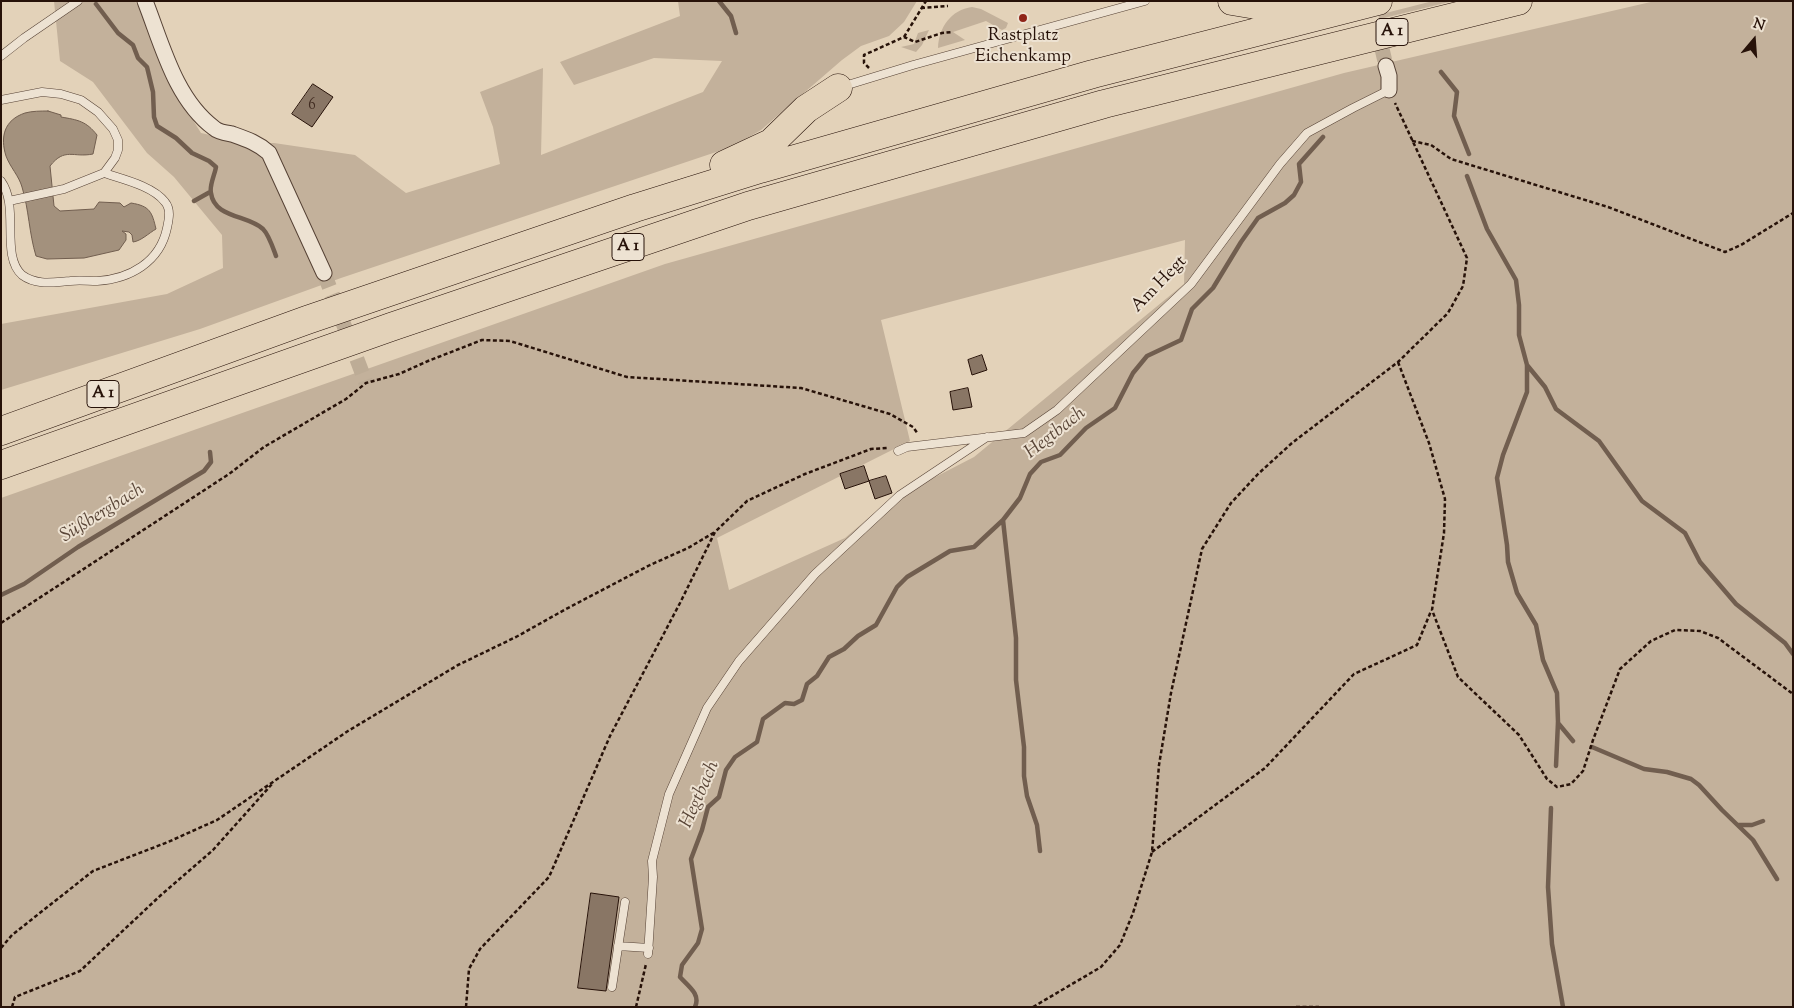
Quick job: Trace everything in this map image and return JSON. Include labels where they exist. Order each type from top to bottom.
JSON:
[{"type":"highway","points":[[1232,1],[1280,9],[1369,3]]},
{"type":"highway","name":"A 1","points":[[1,465],[391,326],[748,206],[1104,104],[1518,1]]},
{"type":"highway","name":"A 1","points":[[1,431],[307,320],[635,208],[760,168],[1094,74],[1369,3]]},
{"type":"highway","points":[[635,208],[770,143],[806,108],[838,88]]},
{"type":"street","points":[[145,1],[171,68],[188,101],[215,129],[244,138],[261,146],[269,153],[324,273]]},
{"type":"street","points":[[1386,66],[1389,76],[1389,90]]},
{"type":"lane","points":[[1,56],[78,1]]},
{"type":"lane","points":[[838,88],[1144,1]]},
{"type":"lane","name":"Am Hegt","points":[[898,451],[907,447],[1024,433],[1057,410],[1191,284],[1280,164],[1307,133],[1389,90]]},
{"type":"lane","points":[[1,100],[42,92],[61,94],[81,100],[98,112],[113,129],[118,140],[118,150],[115,158],[104,173],[64,189],[12,201]]},
{"type":"lane","points":[[1,181],[12,201],[9,244],[12,258],[21,274],[35,282],[98,281],[130,274],[146,265],[158,250],[166,234],[170,216],[166,202],[148,189],[104,173]]},
{"type":"lane","points":[[618,946],[649,951],[652,861],[669,794],[707,708],[739,661],[814,574],[900,495],[987,437]]},
{"type":"lane","points":[[612,987],[624,902]]},
{"type":"path","points":[[878,76],[864,63],[864,56],[904,37],[926,1]]},
{"type":"path","points":[[922,8],[948,6]]},
{"type":"path","points":[[904,37],[915,42],[928,36],[953,32]]},
{"type":"path","points":[[1033,1007],[1101,967],[1120,945],[1152,852],[1159,765],[1171,693],[1202,549],[1231,504],[1258,474],[1292,443],[1398,362],[1448,313],[1463,286],[1467,258],[1389,90]]},
{"type":"path","points":[[1412,141],[1431,145],[1450,159],[1608,207],[1725,252],[1741,245],[1793,213]]},
{"type":"path","points":[[1,622],[221,479],[264,447],[346,399],[366,383],[399,374],[482,340],[510,341],[626,377],[801,388],[890,414],[913,427],[925,445]]},
{"type":"path","points":[[1152,852],[1265,768],[1354,674],[1417,645],[1432,610],[1444,533],[1445,500],[1429,443],[1398,362]]},
{"type":"path","points":[[1,948],[12,935],[93,871],[168,842],[217,820],[348,731],[458,665],[516,637],[650,565],[688,548],[715,532],[748,501],[805,474],[871,449]]},
{"type":"path","points":[[466,1007],[469,969],[480,949],[548,876],[610,736],[715,532]]},
{"type":"path","points":[[1432,610],[1458,677],[1518,735],[1548,779],[1557,788],[1572,784],[1583,772],[1620,669],[1651,641],[1675,630],[1700,631],[1718,638],[1793,694]]},
{"type":"path","points":[[12,1007],[15,998],[80,971],[161,895],[213,850],[276,781]]},
{"type":"path","points":[[636,1007],[649,951]]},
{"type":"path","points":[[1296,1007],[1319,1007]]},
{"type":"shaded area","points":[[54,1],[135,1],[183,104],[201,133],[246,143],[274,143],[355,155],[406,193],[500,164],[493,127],[480,92],[543,68],[541,155],[703,92],[722,61],[654,58],[574,85],[560,62],[680,16],[678,1],[917,1],[904,22],[889,36],[861,46],[842,60],[761,130],[734,146],[341,278],[200,329],[1,390],[1,324],[167,294],[223,268],[222,235],[174,177],[147,153],[93,82],[60,61]]},
{"type":"shaded area","points":[[1433,1],[1453,1],[1380,19],[1378,15]]},
{"type":"shaded area","points":[[1655,1],[1793,1],[1793,1007],[1,1007],[1,498],[665,264],[1344,73]],"holes":[[[1185,240],[1184,284],[974,457],[887,502],[845,538],[729,590],[717,538],[910,441],[881,320]]]},
{"type":"shaded area","points":[[972,7],[981,9],[1008,23],[1006,28],[1002,30],[986,21],[953,32],[965,40],[938,48],[941,33],[952,16]]},
{"type":"shaded area","points":[[929,30],[922,45],[916,52],[901,47],[914,44],[918,33]]},
{"type":"shaded area","points":[[48,111],[61,115],[61,117],[81,122],[97,135],[93,154],[65,155],[55,160],[50,166],[54,206],[60,211],[94,209],[99,202],[120,203],[124,207],[131,203],[137,204],[149,211],[156,229],[142,239],[133,242],[132,235],[129,232],[122,231],[126,234],[126,240],[119,250],[84,258],[47,259],[36,256],[21,183],[6,156],[3,142],[5,130],[12,120],[25,113]]},
{"type":"building","points":[[313,84],[333,97],[312,127],[292,114]]},
{"type":"building","points":[[982,355],[987,370],[972,375],[968,360]]},
{"type":"building","points":[[968,388],[972,407],[953,410],[950,392]]},
{"type":"building","points":[[864,466],[869,481],[845,489],[840,474]]},
{"type":"building","points":[[886,476],[892,493],[875,499],[869,481]]},
{"type":"building","points":[[591,893],[619,897],[606,991],[578,988]]},
{"type":"waterway","points":[[719,1],[731,16],[736,33]]},
{"type":"waterway","points":[[96,4],[118,33],[133,45],[138,58],[147,67],[153,92],[154,117],[157,126],[176,138],[192,153],[209,161],[216,167],[211,187],[213,201],[225,212],[257,224],[263,229],[269,238],[276,256]]},
{"type":"waterway","points":[[1441,72],[1457,92],[1454,116],[1469,154]]},
{"type":"waterway","name":"Hegtbach","points":[[695,1007],[695,994],[680,977],[682,965],[698,943],[702,929],[691,859],[708,807],[719,797],[726,770],[735,757],[757,742],[763,719],[785,703],[794,704],[802,700],[807,684],[817,676],[829,657],[844,649],[858,636],[876,625],[897,587],[907,577],[950,551],[974,547],[1003,520],[1020,498],[1030,474],[1041,462],[1060,455],[1086,428],[1115,408],[1133,373],[1147,356],[1181,340],[1192,309],[1213,288],[1258,218],[1285,203],[1294,195],[1301,182],[1299,164],[1323,137]]},
{"type":"waterway","points":[[1467,176],[1487,229],[1516,280],[1519,305],[1519,335],[1527,365],[1527,392],[1503,455],[1497,478],[1508,562],[1517,593],[1536,625],[1543,660],[1557,693],[1556,766]]},
{"type":"waterway","points":[[194,201],[210,192]]},
{"type":"waterway","points":[[1527,365],[1545,387],[1556,409],[1599,441],[1642,501],[1685,533],[1700,562],[1736,604],[1785,643],[1793,654]]},
{"type":"waterway","name":"Süßbergbach","points":[[1,595],[24,584],[78,547],[204,471],[211,462],[210,452]]},
{"type":"waterway","points":[[1003,520],[1016,638],[1016,680],[1024,747],[1024,776],[1027,796],[1037,825],[1040,851]]},
{"type":"waterway","points":[[1558,723],[1573,741]]},
{"type":"waterway","points":[[1592,747],[1644,769],[1667,772],[1691,779],[1753,840],[1777,879]]},
{"type":"waterway","points":[[1551,808],[1548,887],[1552,944],[1563,1007]]},
{"type":"waterway","points":[[1738,825],[1752,825],[1763,821]]},
{"type":"tunnel","points":[[1371,1],[1386,66]]},
{"type":"tunnel","points":[[324,273],[366,383]]},
{"type":"place","name":"Rastplatz Eichenkamp","points":[[1023,18]]}]
